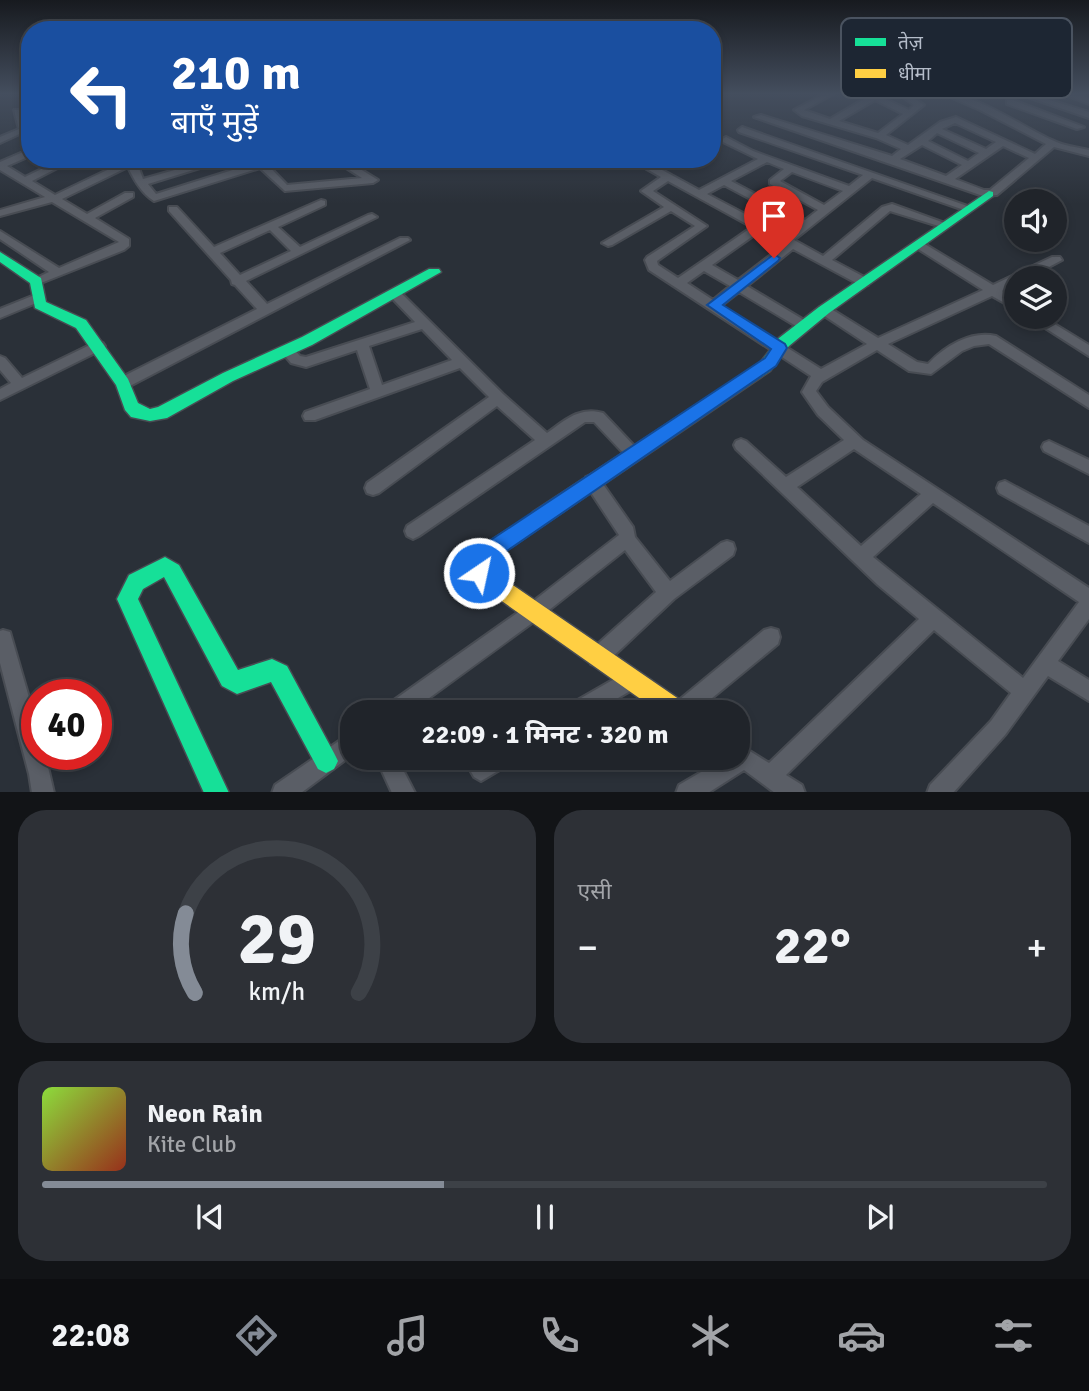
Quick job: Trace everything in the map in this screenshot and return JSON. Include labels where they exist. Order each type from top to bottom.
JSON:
[{"type":"street","points":[[0,140],[21,131]]},
{"type":"street","points":[[745,131],[968,208]]},
{"type":"street","points":[[802,131],[989,194]]},
{"type":"street","points":[[861,131],[908,148]]},
{"type":"street","points":[[879,136],[886,131]]},
{"type":"street","points":[[714,305],[825,210],[895,162],[908,148],[936,131]]},
{"type":"street","points":[[939,131],[986,153]]},
{"type":"street","points":[[978,131],[1034,157]]},
{"type":"street","points":[[1029,131],[1055,144],[1089,153]]},
{"type":"street","points":[[661,700],[486,580],[479,573],[477,563],[484,555],[765,367],[779,348],[824,310],[993,193],[1034,157],[1074,131]]},
{"type":"street","points":[[790,146],[805,132]]},
{"type":"street","points":[[726,140],[766,159],[851,190]]},
{"type":"street","points":[[921,141],[969,165]]},
{"type":"street","points":[[947,180],[1002,143]]},
{"type":"street","points":[[0,166],[21,156]]},
{"type":"street","points":[[699,194],[766,159]]},
{"type":"street","points":[[0,166],[125,241],[125,244],[36,281]]},
{"type":"street","points":[[25,181],[52,168]]},
{"type":"street","points":[[0,214],[55,198],[117,168]]},
{"type":"street","points":[[136,168],[141,183],[150,196],[160,198],[242,168]]},
{"type":"street","points":[[141,183],[193,168]]},
{"type":"street","points":[[264,168],[285,188],[364,183],[373,180],[352,168]]},
{"type":"street","points":[[651,168],[864,282]]},
{"type":"street","points":[[790,168],[774,182],[825,210]]},
{"type":"street","points":[[668,177],[646,191],[702,226],[651,260],[653,267],[821,376]]},
{"type":"street","points":[[724,181],[807,225]]},
{"type":"street","points":[[88,218],[129,195]]},
{"type":"street","points":[[211,253],[321,203]]},
{"type":"street","points":[[608,243],[671,207]]},
{"type":"street","points":[[824,261],[886,209],[892,207],[945,225]]},
{"type":"street","points":[[173,209],[236,281],[266,310]]},
{"type":"street","points":[[236,281],[372,217]]},
{"type":"street","points":[[271,226],[298,251]]},
{"type":"street","points":[[679,283],[759,227]]},
{"type":"street","points":[[0,234],[58,272]]},
{"type":"street","points":[[123,383],[404,240]]},
{"type":"street","points":[[919,245],[1004,298]]},
{"type":"street","points":[[0,256],[36,281],[39,285],[37,298],[40,305],[77,320],[99,346],[123,383],[131,406],[137,412],[150,415],[161,413],[228,377],[288,351],[434,272]]},
{"type":"street","points":[[1044,266],[1056,260]]},
{"type":"street","points":[[703,265],[805,326]]},
{"type":"street","points":[[1004,286],[877,344],[821,376],[809,392],[823,411],[858,444],[1089,598]]},
{"type":"street","points":[[395,294],[498,398],[546,441]]},
{"type":"street","points":[[0,314],[37,298]]},
{"type":"street","points":[[824,310],[914,367],[923,369],[931,369],[947,351],[991,339],[1089,402]]},
{"type":"street","points":[[288,351],[296,360],[306,362],[425,324]]},
{"type":"street","points":[[1053,329],[1089,351]]},
{"type":"street","points":[[362,345],[378,392]]},
{"type":"street","points":[[0,394],[99,346]]},
{"type":"street","points":[[0,360],[20,385]]},
{"type":"street","points":[[310,416],[462,362]]},
{"type":"street","points":[[373,488],[498,398]]},
{"type":"street","points":[[413,531],[583,416],[591,414],[598,417],[634,455]]},
{"type":"street","points":[[786,486],[852,443],[858,444]]},
{"type":"street","points":[[741,445],[861,557],[1025,692]]},
{"type":"street","points":[[1049,447],[1089,467]]},
{"type":"street","points":[[593,482],[627,533],[627,539],[668,593]]},
{"type":"street","points":[[1005,488],[1089,535]]},
{"type":"street","points":[[861,557],[931,495]]},
{"type":"street","points":[[411,700],[533,612],[627,539]]},
{"type":"street","points":[[598,657],[668,593],[727,549]]},
{"type":"street","points":[[217,792],[127,598],[128,591],[134,584],[165,566],[172,572],[230,678],[237,683],[263,671],[272,670],[279,674],[326,761]]},
{"type":"street","points":[[939,792],[998,728],[1089,604]]},
{"type":"street","points":[[770,776],[933,618]]},
{"type":"street","points":[[694,700],[771,637]]},
{"type":"street","points":[[3,639],[43,792]]},
{"type":"street","points":[[1045,664],[1089,691]]},
{"type":"street","points":[[596,700],[630,680]]},
{"type":"street","points":[[285,792],[340,751]]},
{"type":"street","points":[[750,762],[793,792]]},
{"type":"street","points":[[392,770],[403,792]]},
{"type":"street","points":[[688,792],[720,770]]},
{"type":"traffic: fast","points":[[539,518],[765,367],[784,342],[824,310],[989,194]]},
{"type":"traffic: fast","points":[[0,256],[36,281],[40,305],[81,324],[123,383],[131,406],[137,412],[150,415],[161,413],[228,377],[307,341],[434,272]]},
{"type":"traffic: fast","points":[[217,792],[127,599],[136,582],[165,566],[172,572],[230,678],[237,683],[272,670],[279,674],[326,761]]},
{"type":"traffic: slow","points":[[539,518],[484,555],[477,563],[479,573],[661,700]]},
{"type":"route","points":[[479,573],[477,563],[484,555],[770,362],[779,348],[714,305],[774,258]]}]
